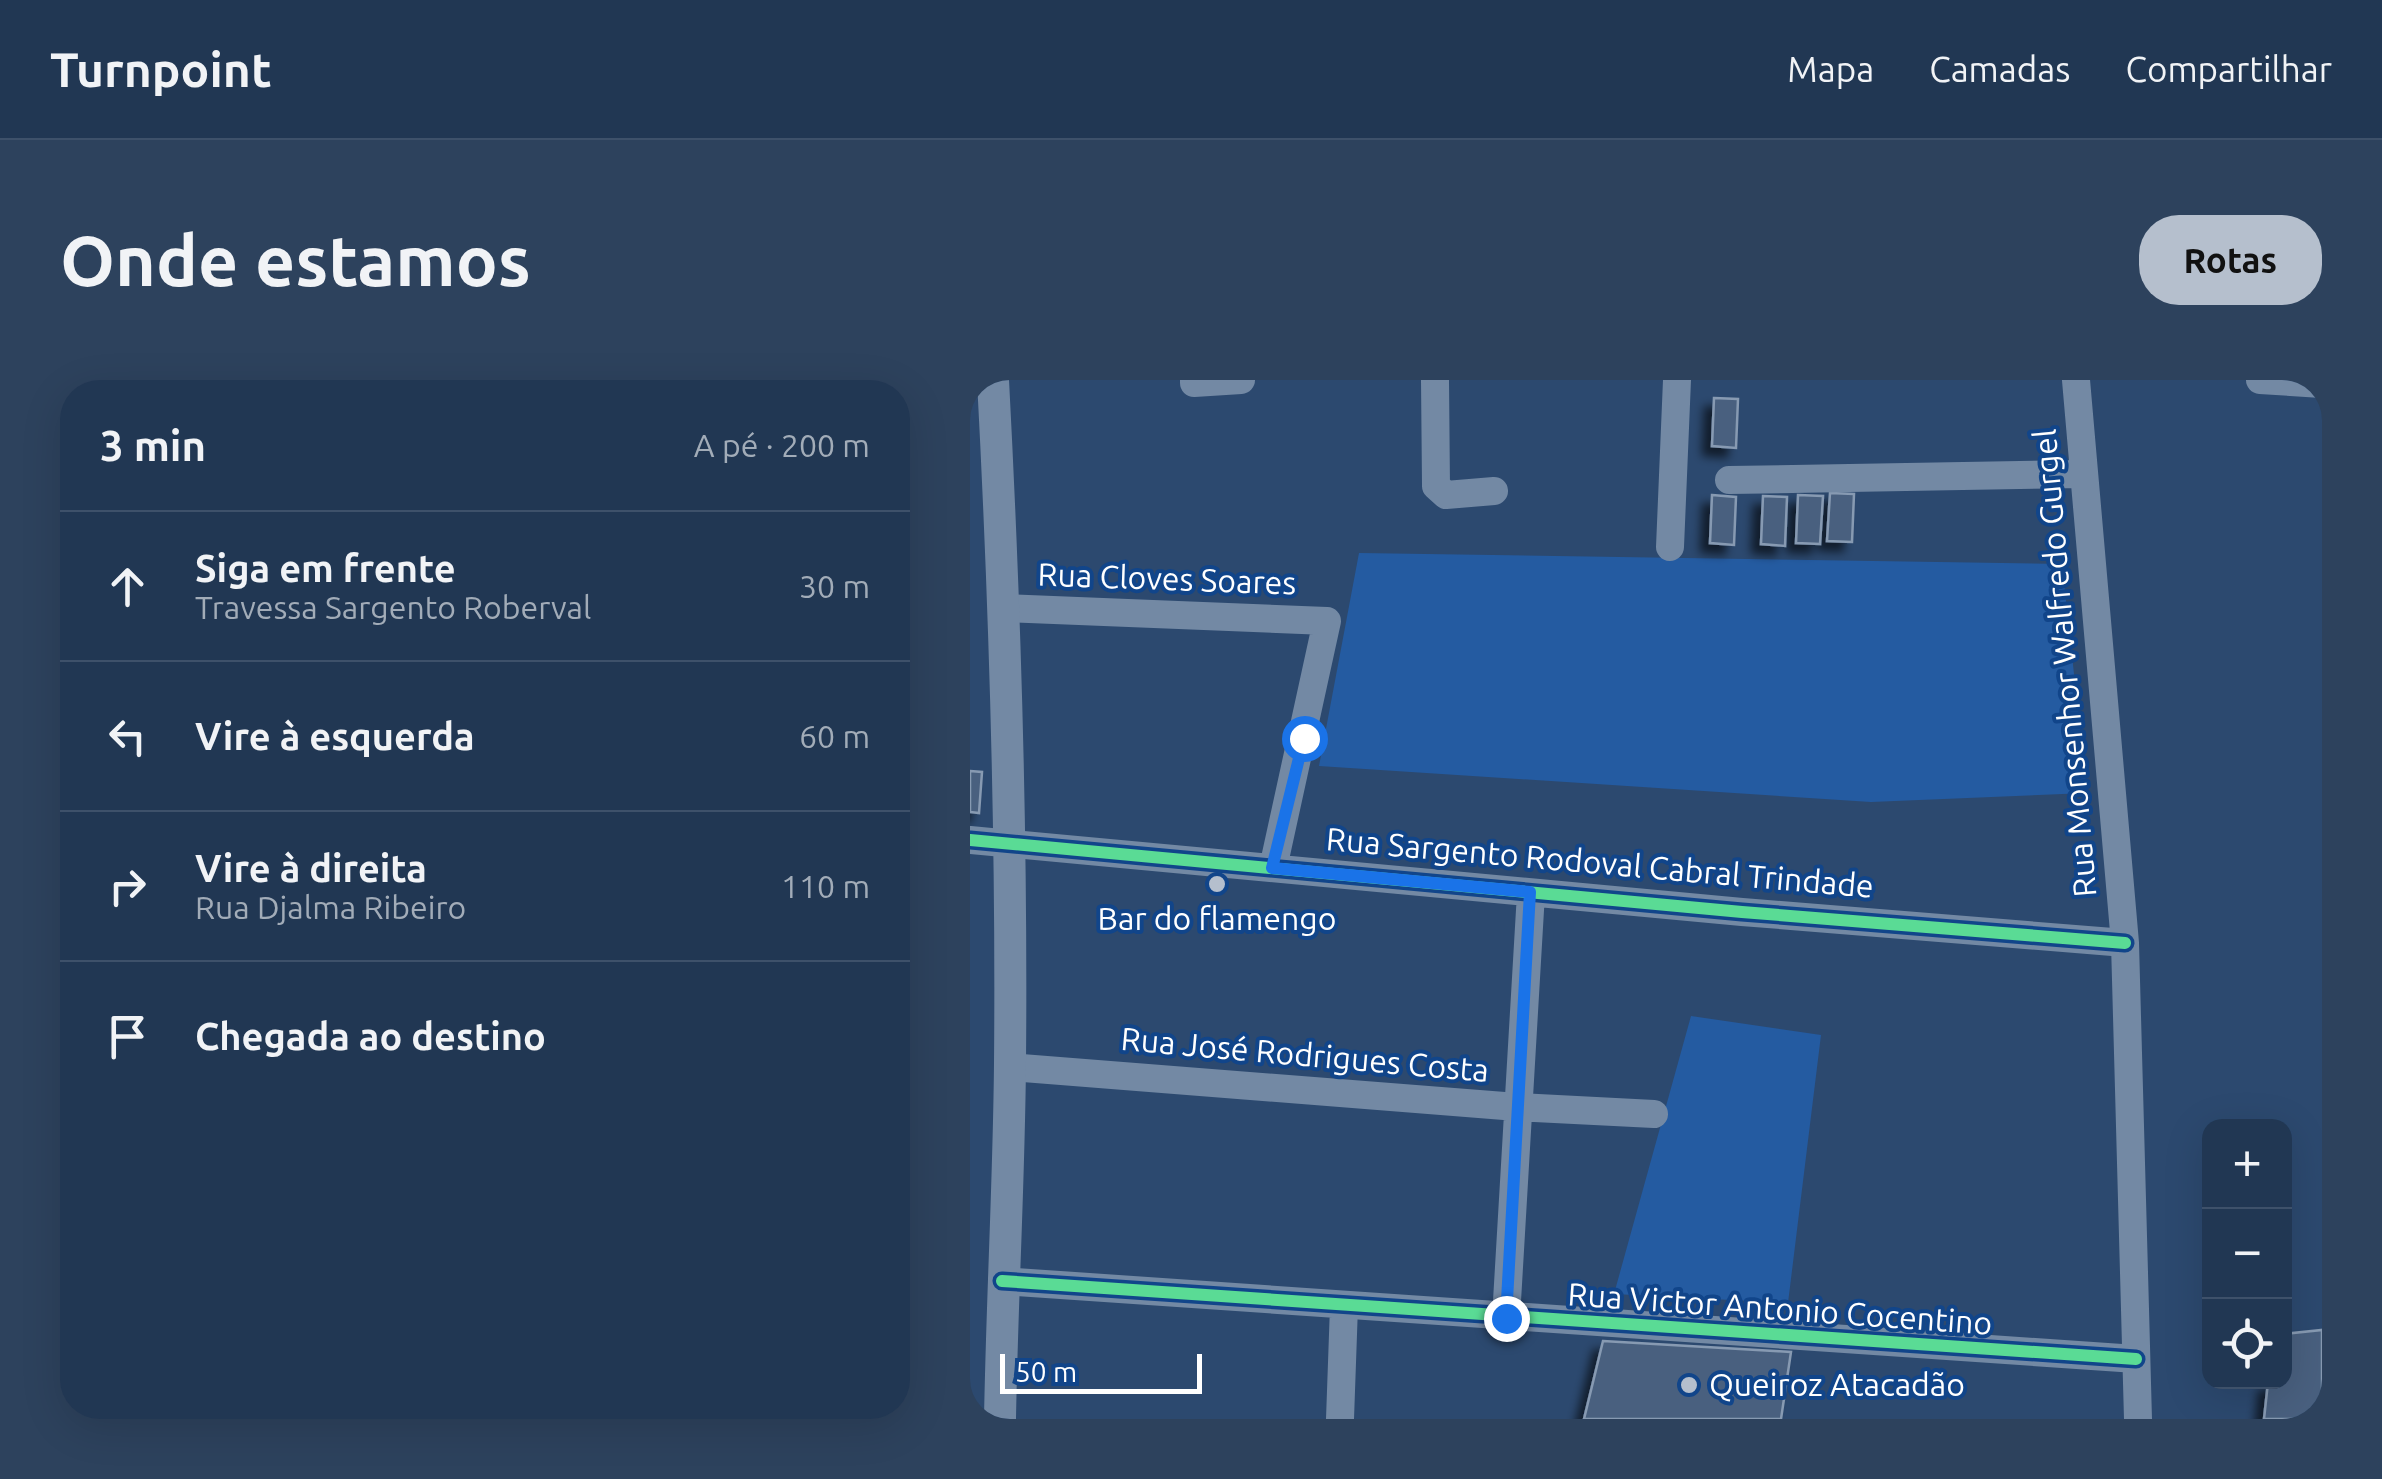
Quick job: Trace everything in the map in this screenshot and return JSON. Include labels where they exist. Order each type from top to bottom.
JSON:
[{"type":"street","points":[[993,380],[1010,844],[1010,1066],[1000,1419]]},
{"type":"street","points":[[1194,382],[1241,380]]},
{"type":"street","points":[[1435,380],[1436,486],[1446,495],[1494,491]]},
{"type":"street","points":[[1670,548],[1677,380]]},
{"type":"street","name":"Rua Monsenhor Walfredo Gurgel","points":[[2076,380],[2125,943],[2138,1419]]},
{"type":"street","points":[[2260,380],[2322,384]]},
{"type":"street","points":[[1729,480],[2083,474]]},
{"type":"street","name":"Rua Cloves Soares","points":[[1004,608],[1327,621],[1272,868]]},
{"type":"street","name":"Rua Sargento Rodoval Cabral Trindade","points":[[970,840],[2125,943]]},
{"type":"street","points":[[1506,1318],[1530,892]]},
{"type":"street","name":"Rua José Rodrigues Costa","points":[[1010,1066],[1517,1108],[1654,1114]]},
{"type":"street","name":"Rua Victor Antonio Cocentino","points":[[1002,1281],[2136,1359]]},
{"type":"street","points":[[1340,1419],[1344,1306]]},
{"type":"shaded area","points":[[1359,553],[2062,564],[2087,793],[1871,802],[1319,766]]},
{"type":"shaded area","points":[[1691,1016],[1821,1035],[1788,1303],[1614,1294]]},
{"type":"building","points":[[1714,398],[1738,399],[1736,448],[1712,446]]},
{"type":"building","points":[[1830,493],[1854,494],[1852,542],[1827,541]]},
{"type":"building","points":[[1712,495],[1736,497],[1734,545],[1710,543]]},
{"type":"building","points":[[1798,495],[1823,496],[1820,544],[1796,543]]},
{"type":"building","points":[[1763,496],[1787,497],[1785,546],[1761,544]]},
{"type":"building","points":[[970,771],[982,772],[979,813],[970,812]]},
{"type":"building","points":[[2322,1330],[2322,1419],[2264,1419],[2267,1389],[2292,1389],[2292,1333]]},
{"type":"building","name":"Queiroz Atacadão","points":[[1603,1341],[1791,1352],[1781,1419],[1584,1419]]},
{"type":"cycle path","points":[[970,840],[1742,912],[2125,943]]},
{"type":"cycle path","points":[[1002,1281],[2136,1359]]},
{"type":"place","name":"Bar do flamengo","points":[[1217,884]]},
{"type":"place","name":"Queiroz Atacadão","points":[[1689,1385]]},
{"type":"route","points":[[1304,738],[1272,868],[1530,892],[1506,1318]]}]
